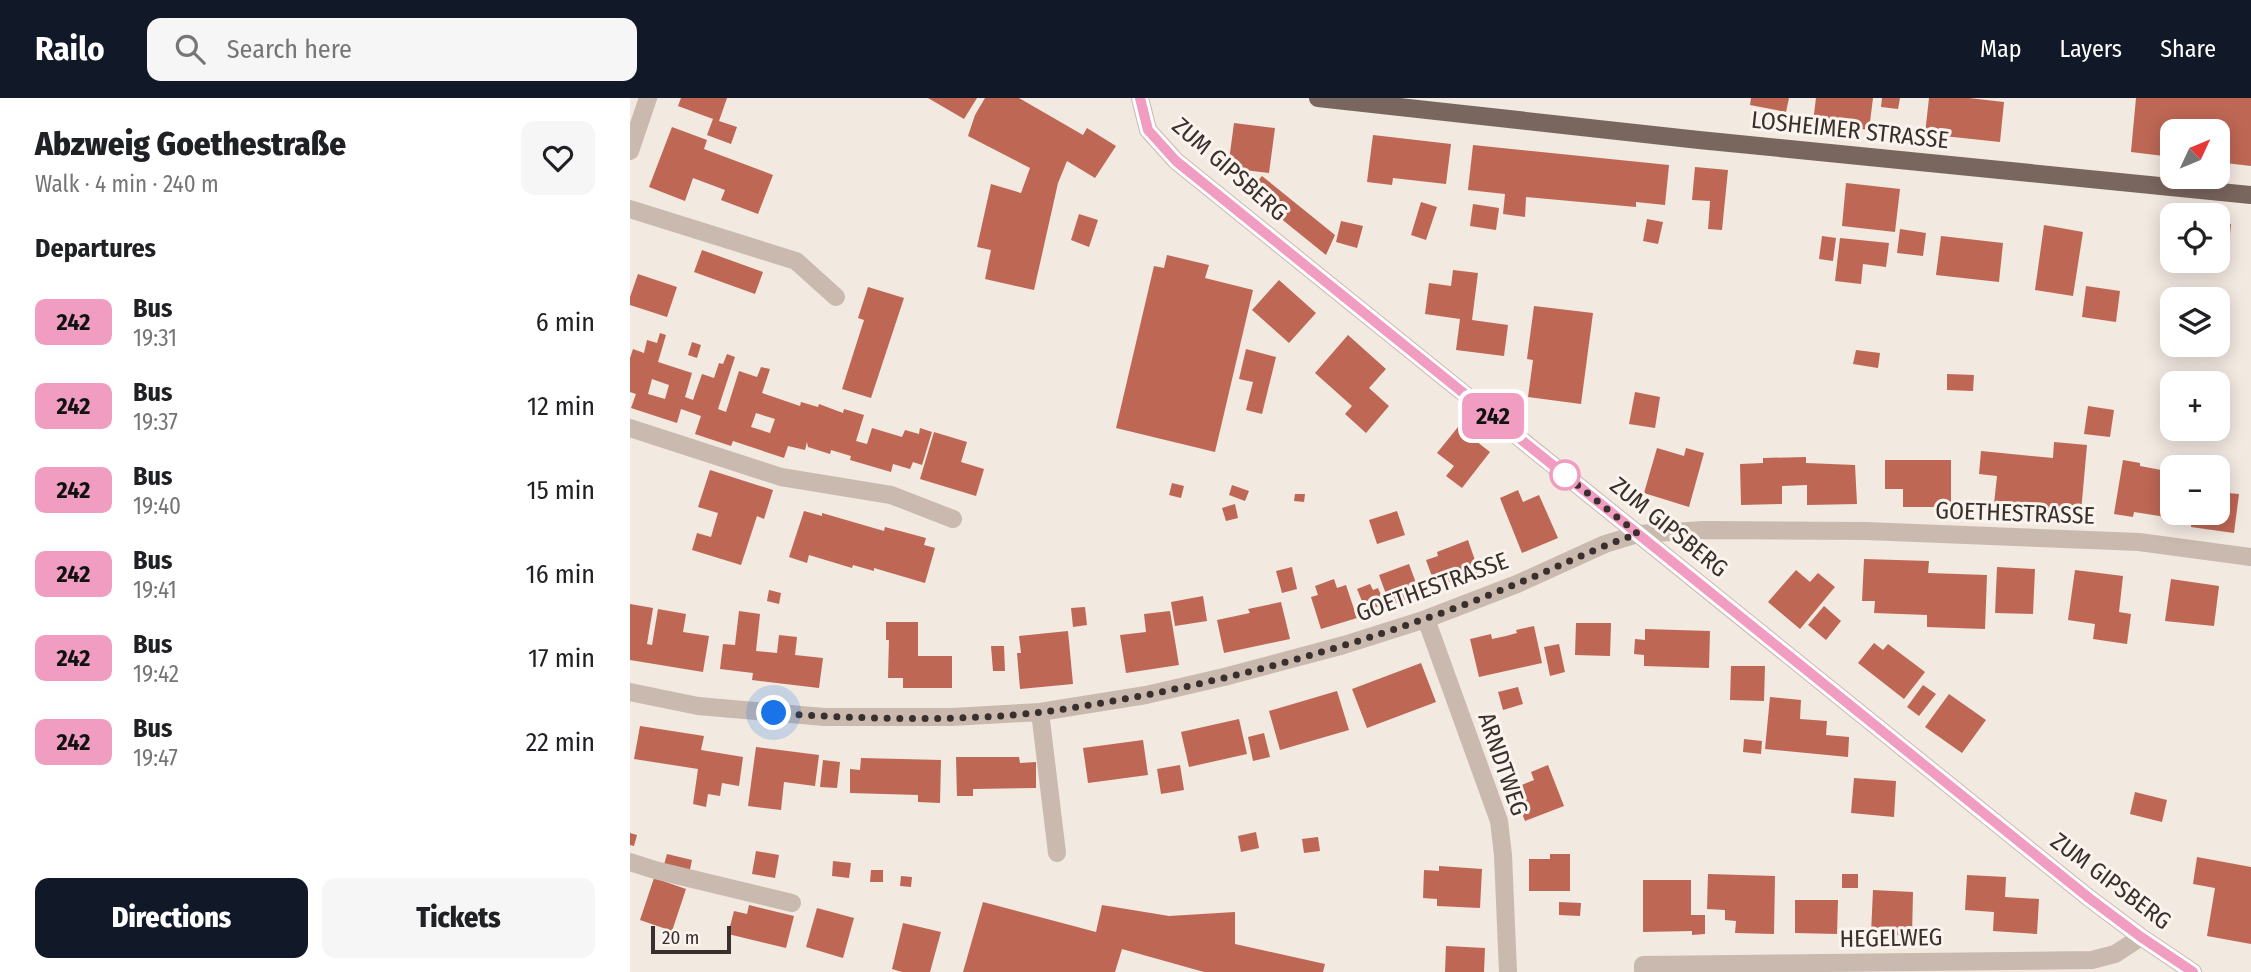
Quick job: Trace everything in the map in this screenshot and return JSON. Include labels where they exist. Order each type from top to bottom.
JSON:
[{"type":"main road","name":"LOSHEIMER STRASSE","points":[[1318,98],[1699,140],[2251,195]]},
{"type":"street","points":[[630,151],[648,98]]},
{"type":"street","name":"ZUM GIPSBERG","points":[[1140,98],[1148,130],[1176,161],[2141,937],[2193,972]]},
{"type":"street","points":[[630,209],[796,261],[836,297]]},
{"type":"street","points":[[630,428],[781,477],[891,495],[953,519]]},
{"type":"street","name":"GOETHESTRASSE","points":[[630,692],[698,706],[824,717],[952,717],[1041,712],[1146,695],[1344,645],[1426,619],[1517,584],[1605,544],[1638,534],[1704,530],[1866,531],[2139,542],[2251,557]]},
{"type":"street","name":"ARNDTWEG","points":[[1426,619],[1499,821],[1508,972]]},
{"type":"street","points":[[1041,712],[1057,853]]},
{"type":"street","points":[[630,862],[792,903]]},
{"type":"street","name":"HEGELWEG","points":[[1643,972],[1643,965],[2092,960],[2115,954],[2141,937]]},
{"type":"building","points":[[681,98],[727,98],[719,121],[737,127],[731,144],[707,135],[713,119],[678,106]]},
{"type":"building","points":[[928,98],[977,98],[964,119]]},
{"type":"building","points":[[985,98],[1019,98],[1083,135],[1087,128],[1116,146],[1095,178],[1067,161],[1058,183],[1034,290],[985,279],[991,250],[977,247],[991,184],[1021,193],[1030,168],[968,136],[975,115]]},
{"type":"building","points":[[1751,98],[1789,98],[1786,112],[1750,105]]},
{"type":"building","points":[[1816,98],[1873,98],[1869,130],[1813,122]]},
{"type":"building","points":[[1882,98],[1900,98],[1898,109],[1881,107]]},
{"type":"building","points":[[1929,98],[1969,98],[2004,102],[2000,142],[1925,134]]},
{"type":"building","points":[[2136,98],[2251,98],[2251,166],[2230,164],[2230,119],[2160,119],[2160,156],[2131,152]]},
{"type":"building","points":[[1234,123],[1275,128],[1269,173],[1228,168]]},
{"type":"building","points":[[672,127],[707,140],[704,149],[773,175],[758,214],[721,200],[725,190],[693,178],[685,201],[649,187]]},
{"type":"building","points":[[1373,135],[1451,144],[1446,184],[1393,178],[1392,185],[1367,182]]},
{"type":"building","points":[[1473,145],[1669,165],[1665,205],[1636,202],[1636,207],[1526,197],[1525,217],[1503,214],[1505,194],[1468,190]]},
{"type":"building","points":[[1695,167],[1728,170],[1722,230],[1708,229],[1710,201],[1692,200]]},
{"type":"building","points":[[1262,176],[1335,235],[1326,255],[1248,192]]},
{"type":"building","points":[[1846,183],[1900,189],[1895,232],[1842,226]]},
{"type":"building","points":[[1421,202],[1437,207],[1426,240],[1411,235]]},
{"type":"building","points":[[1473,204],[1499,208],[1496,230],[1470,226]]},
{"type":"building","points":[[1079,214],[1098,220],[1089,247],[1071,240]]},
{"type":"building","points":[[1647,219],[1663,222],[1658,244],[1643,241]]},
{"type":"building","points":[[1341,221],[1363,226],[1357,248],[1336,242]]},
{"type":"building","points":[[2044,225],[2083,232],[2073,296],[2035,290]]},
{"type":"building","points":[[1900,229],[1926,233],[1923,256],[1897,253]]},
{"type":"building","points":[[1822,236],[1836,238],[1833,261],[1819,259]]},
{"type":"building","points":[[1941,236],[2003,243],[1999,282],[1936,275]]},
{"type":"building","points":[[1840,238],[1889,243],[1886,267],[1863,264],[1861,284],[1835,281]]},
{"type":"building","points":[[702,250],[763,272],[755,294],[694,272]]},
{"type":"building","points":[[1167,255],[1209,265],[1205,278],[1253,290],[1215,452],[1116,428],[1154,266],[1164,268]]},
{"type":"building","points":[[1453,270],[1478,273],[1472,320],[1508,325],[1504,356],[1456,350],[1460,319],[1425,314],[1429,283],[1451,286]]},
{"type":"building","points":[[638,274],[677,287],[667,317],[630,305]]},
{"type":"building","points":[[1279,280],[1316,313],[1289,343],[1252,310]]},
{"type":"building","points":[[2086,286],[2120,291],[2116,322],[2082,317]]},
{"type":"building","points":[[868,287],[904,298],[871,398],[842,389],[864,320],[858,318]]},
{"type":"building","points":[[1534,306],[1593,313],[1581,404],[1528,397],[1533,360],[1527,359]]},
{"type":"building","points":[[660,333],[666,335],[658,362],[692,373],[685,397],[693,400],[702,374],[714,378],[719,363],[723,364],[727,354],[735,357],[718,409],[726,412],[739,371],[757,377],[761,367],[770,369],[762,393],[800,406],[801,402],[818,407],[819,404],[843,413],[844,409],[864,415],[856,441],[867,444],[872,428],[902,437],[905,430],[919,434],[920,428],[932,432],[922,465],[913,462],[910,469],[893,464],[891,472],[850,460],[851,456],[831,450],[830,454],[808,447],[807,442],[805,450],[788,446],[784,458],[733,441],[731,446],[695,434],[701,416],[681,409],[677,423],[631,408],[636,394],[630,392],[630,358],[633,349],[644,353],[647,340],[657,343]],"holes":[[[652,379],[669,385],[665,399],[648,394]],[[756,413],[775,419],[770,433],[751,427]]]},
{"type":"building","points":[[1348,335],[1386,369],[1369,388],[1389,406],[1366,433],[1345,414],[1352,406],[1315,373]]},
{"type":"building","points":[[692,342],[701,345],[697,358],[688,355]]},
{"type":"building","points":[[1246,349],[1276,357],[1262,414],[1246,410],[1253,382],[1239,379]]},
{"type":"building","points":[[1856,350],[1880,353],[1878,368],[1853,364]]},
{"type":"building","points":[[1947,374],[1974,375],[1973,391],[1947,390]]},
{"type":"building","points":[[1635,392],[1660,397],[1655,428],[1629,424]]},
{"type":"building","points":[[2088,406],[2114,410],[2110,437],[2084,434]]},
{"type":"building","points":[[1458,427],[1490,452],[1462,488],[1446,476],[1454,466],[1437,453]]},
{"type":"building","points":[[934,432],[967,442],[961,462],[984,469],[976,496],[920,479]]},
{"type":"building","points":[[2054,442],[2087,445],[2081,512],[1994,504],[1997,476],[1979,474],[1981,451],[2053,458]]},
{"type":"building","points":[[1657,448],[1684,456],[1686,448],[1704,453],[1689,507],[1644,493]]},
{"type":"building","points":[[1806,457],[1806,463],[1855,465],[1857,504],[1807,505],[1807,485],[1782,486],[1782,504],[1741,505],[1740,464],[1763,463],[1763,458]]},
{"type":"building","points":[[1885,460],[1951,460],[1951,507],[1903,507],[1903,489],[1885,489]]},
{"type":"building","points":[[2123,460],[2160,470],[2160,516],[2134,512],[2133,517],[2114,514]]},
{"type":"building","points":[[710,470],[773,490],[764,519],[757,516],[741,565],[692,550],[697,533],[711,537],[718,513],[698,507]]},
{"type":"building","points":[[1172,483],[1184,486],[1181,498],[1169,495]]},
{"type":"building","points":[[1232,485],[1249,491],[1245,501],[1229,495]]},
{"type":"building","points":[[1518,490],[1523,502],[1539,495],[1558,538],[1522,553],[1500,498]]},
{"type":"building","points":[[2230,493],[2239,494],[2234,533],[2191,527],[2230,525]]},
{"type":"building","points":[[1295,494],[1305,494],[1304,502],[1294,501]]},
{"type":"building","points":[[1235,504],[1238,518],[1226,521],[1222,508]]},
{"type":"building","points":[[804,511],[822,516],[822,513],[884,531],[885,527],[926,538],[924,545],[935,548],[925,583],[874,568],[874,571],[853,565],[852,568],[809,555],[807,563],[789,557]]},
{"type":"building","points":[[1397,511],[1405,535],[1377,544],[1369,520]]},
{"type":"building","points":[[1468,540],[1479,572],[1448,583],[1447,577],[1434,582],[1426,560],[1438,556],[1437,552]]},
{"type":"building","points":[[1864,559],[1929,561],[1928,573],[1987,575],[1985,629],[1927,627],[1927,615],[1874,613],[1875,601],[1862,601]]},
{"type":"building","points":[[1409,564],[1420,594],[1390,605],[1379,575]]},
{"type":"building","points":[[1292,567],[1297,589],[1282,593],[1276,571]]},
{"type":"building","points":[[1997,567],[2035,569],[2033,614],[1995,613]]},
{"type":"building","points":[[1796,570],[1810,582],[1818,573],[1835,587],[1800,629],[1768,602]]},
{"type":"building","points":[[2075,570],[2123,576],[2119,612],[2131,614],[2127,644],[2093,639],[2095,624],[2068,620]]},
{"type":"building","points":[[1334,579],[1337,588],[1346,585],[1357,618],[1321,629],[1311,597],[1318,595],[1315,586]]},
{"type":"building","points":[[2171,579],[2219,586],[2214,626],[2165,621]]},
{"type":"building","points":[[1370,584],[1373,590],[1378,588],[1385,604],[1366,611],[1357,589]]},
{"type":"building","points":[[769,590],[781,593],[779,604],[767,601]]},
{"type":"building","points":[[1203,596],[1207,621],[1175,626],[1171,602]]},
{"type":"building","points":[[1281,602],[1290,639],[1224,653],[1217,620],[1250,613],[1248,609]]},
{"type":"building","points":[[630,604],[653,608],[647,644],[652,645],[658,609],[686,614],[683,632],[709,636],[703,672],[630,660]]},
{"type":"building","points":[[1824,606],[1841,621],[1826,640],[1808,625]]},
{"type":"building","points":[[1085,607],[1087,625],[1073,627],[1071,608]]},
{"type":"building","points":[[739,611],[760,614],[756,651],[777,653],[779,635],[797,637],[795,655],[823,658],[819,688],[752,680],[753,673],[720,669],[723,644],[735,645]]},
{"type":"building","points":[[1170,611],[1179,665],[1126,673],[1120,635],[1146,632],[1144,614]]},
{"type":"building","points":[[886,622],[918,622],[918,656],[952,656],[952,688],[903,688],[903,678],[888,678],[889,640],[886,640]]},
{"type":"building","points":[[1576,623],[1611,623],[1610,656],[1575,655]]},
{"type":"building","points":[[1534,626],[1542,663],[1479,677],[1470,639],[1491,634],[1492,639]]},
{"type":"building","points":[[1645,629],[1710,631],[1709,668],[1644,666],[1644,655],[1634,654],[1635,639],[1645,640]]},
{"type":"building","points":[[1068,631],[1073,684],[1020,689],[1017,653],[1021,653],[1019,636]]},
{"type":"building","points":[[1874,643],[1883,650],[1888,644],[1925,672],[1904,699],[1858,663]]},
{"type":"building","points":[[1559,644],[1565,672],[1550,676],[1544,647]]},
{"type":"building","points":[[991,646],[1004,646],[1005,671],[993,671]]},
{"type":"building","points":[[1421,663],[1436,702],[1367,728],[1352,689]]},
{"type":"building","points":[[1731,666],[1765,666],[1764,701],[1730,700]]},
{"type":"building","points":[[1923,685],[1936,694],[1919,716],[1907,707]]},
{"type":"building","points":[[1518,687],[1523,704],[1503,710],[1498,692]]},
{"type":"building","points":[[1337,691],[1349,730],[1280,750],[1269,711]]},
{"type":"building","points":[[1949,694],[1986,720],[1962,753],[1925,727]]},
{"type":"building","points":[[1770,697],[1801,700],[1800,719],[1827,721],[1826,735],[1849,737],[1848,757],[1765,749]]},
{"type":"building","points":[[1239,719],[1247,754],[1189,767],[1181,732]]},
{"type":"building","points":[[640,726],[704,736],[701,750],[743,757],[739,786],[722,783],[720,796],[708,794],[706,807],[693,804],[698,769],[634,759]]},
{"type":"building","points":[[1264,733],[1270,757],[1253,761],[1248,737]]},
{"type":"building","points":[[1744,739],[1762,741],[1761,754],[1743,752]]},
{"type":"building","points":[[1143,740],[1148,775],[1088,783],[1083,748]]},
{"type":"building","points":[[756,747],[819,755],[815,786],[784,782],[781,810],[748,806]]},
{"type":"building","points":[[956,757],[1019,757],[1020,763],[1036,762],[1036,788],[973,789],[973,796],[957,796]]},
{"type":"building","points":[[861,758],[941,760],[940,803],[918,802],[918,795],[850,793],[850,769],[860,770]]},
{"type":"building","points":[[823,760],[840,762],[837,788],[820,787]]},
{"type":"building","points":[[1180,765],[1184,790],[1161,794],[1157,769]]},
{"type":"building","points":[[1548,765],[1564,806],[1525,821],[1512,789],[1534,780],[1531,772]]},
{"type":"building","points":[[1854,778],[1896,781],[1894,817],[1851,813]]},
{"type":"building","points":[[2135,792],[2167,800],[2162,822],[2130,814]]},
{"type":"building","points":[[1256,832],[1259,848],[1241,852],[1238,836]]},
{"type":"building","points":[[630,833],[637,835],[634,846],[630,845]]},
{"type":"building","points":[[1318,837],[1320,851],[1304,853],[1302,839]]},
{"type":"building","points":[[756,851],[779,855],[775,878],[752,874]]},
{"type":"building","points":[[667,854],[692,860],[689,874],[663,868]]},
{"type":"building","points":[[1550,854],[1570,854],[1570,891],[1529,891],[1529,859],[1550,859]]},
{"type":"building","points":[[2197,857],[2251,867],[2251,944],[2207,936],[2215,888],[2193,884]]},
{"type":"building","points":[[833,861],[851,863],[849,878],[832,876]]},
{"type":"building","points":[[1439,866],[1482,869],[1480,908],[1437,906],[1437,899],[1423,898],[1424,870],[1439,871]]},
{"type":"building","points":[[871,870],[883,870],[883,882],[870,882]]},
{"type":"building","points":[[1708,874],[1775,876],[1774,934],[1735,933],[1736,921],[1725,920],[1725,910],[1707,909]]},
{"type":"building","points":[[1842,874],[1858,874],[1858,888],[1842,888]]},
{"type":"building","points":[[1967,875],[2006,877],[2005,897],[2039,899],[2037,934],[1993,931],[1994,912],[1965,910]]},
{"type":"building","points":[[901,876],[912,877],[911,887],[900,886]]},
{"type":"building","points":[[654,878],[686,889],[672,931],[640,920]]},
{"type":"building","points":[[1643,880],[1691,880],[1691,915],[1705,915],[1705,934],[1692,935],[1692,931],[1643,932]]},
{"type":"building","points":[[1873,890],[1913,892],[1912,936],[1871,934]]},
{"type":"building","points":[[1795,900],[1838,900],[1837,934],[1795,933]]},
{"type":"building","points":[[983,902],[1096,932],[1102,905],[1169,916],[1235,912],[1235,944],[1325,964],[1323,972],[1204,972],[1122,949],[1115,972],[963,972]]},
{"type":"building","points":[[1559,902],[1581,903],[1580,916],[1559,915]]},
{"type":"building","points":[[749,905],[794,916],[786,948],[728,934],[734,911],[747,914]]},
{"type":"building","points":[[817,908],[854,918],[843,958],[806,947]]},
{"type":"building","points":[[903,923],[941,932],[930,972],[902,972],[892,969]]},
{"type":"building","points":[[1446,946],[1485,948],[1484,972],[1445,972]]},
{"type":"bus line","name":"242","points":[[1140,98],[1148,130],[1176,161],[2089,898],[2193,972]]},
{"type":"route","points":[[774,713],[824,717],[952,717],[1041,712],[1146,695],[1344,645],[1426,619],[1517,584],[1605,544],[1638,534],[1565,475]]}]
